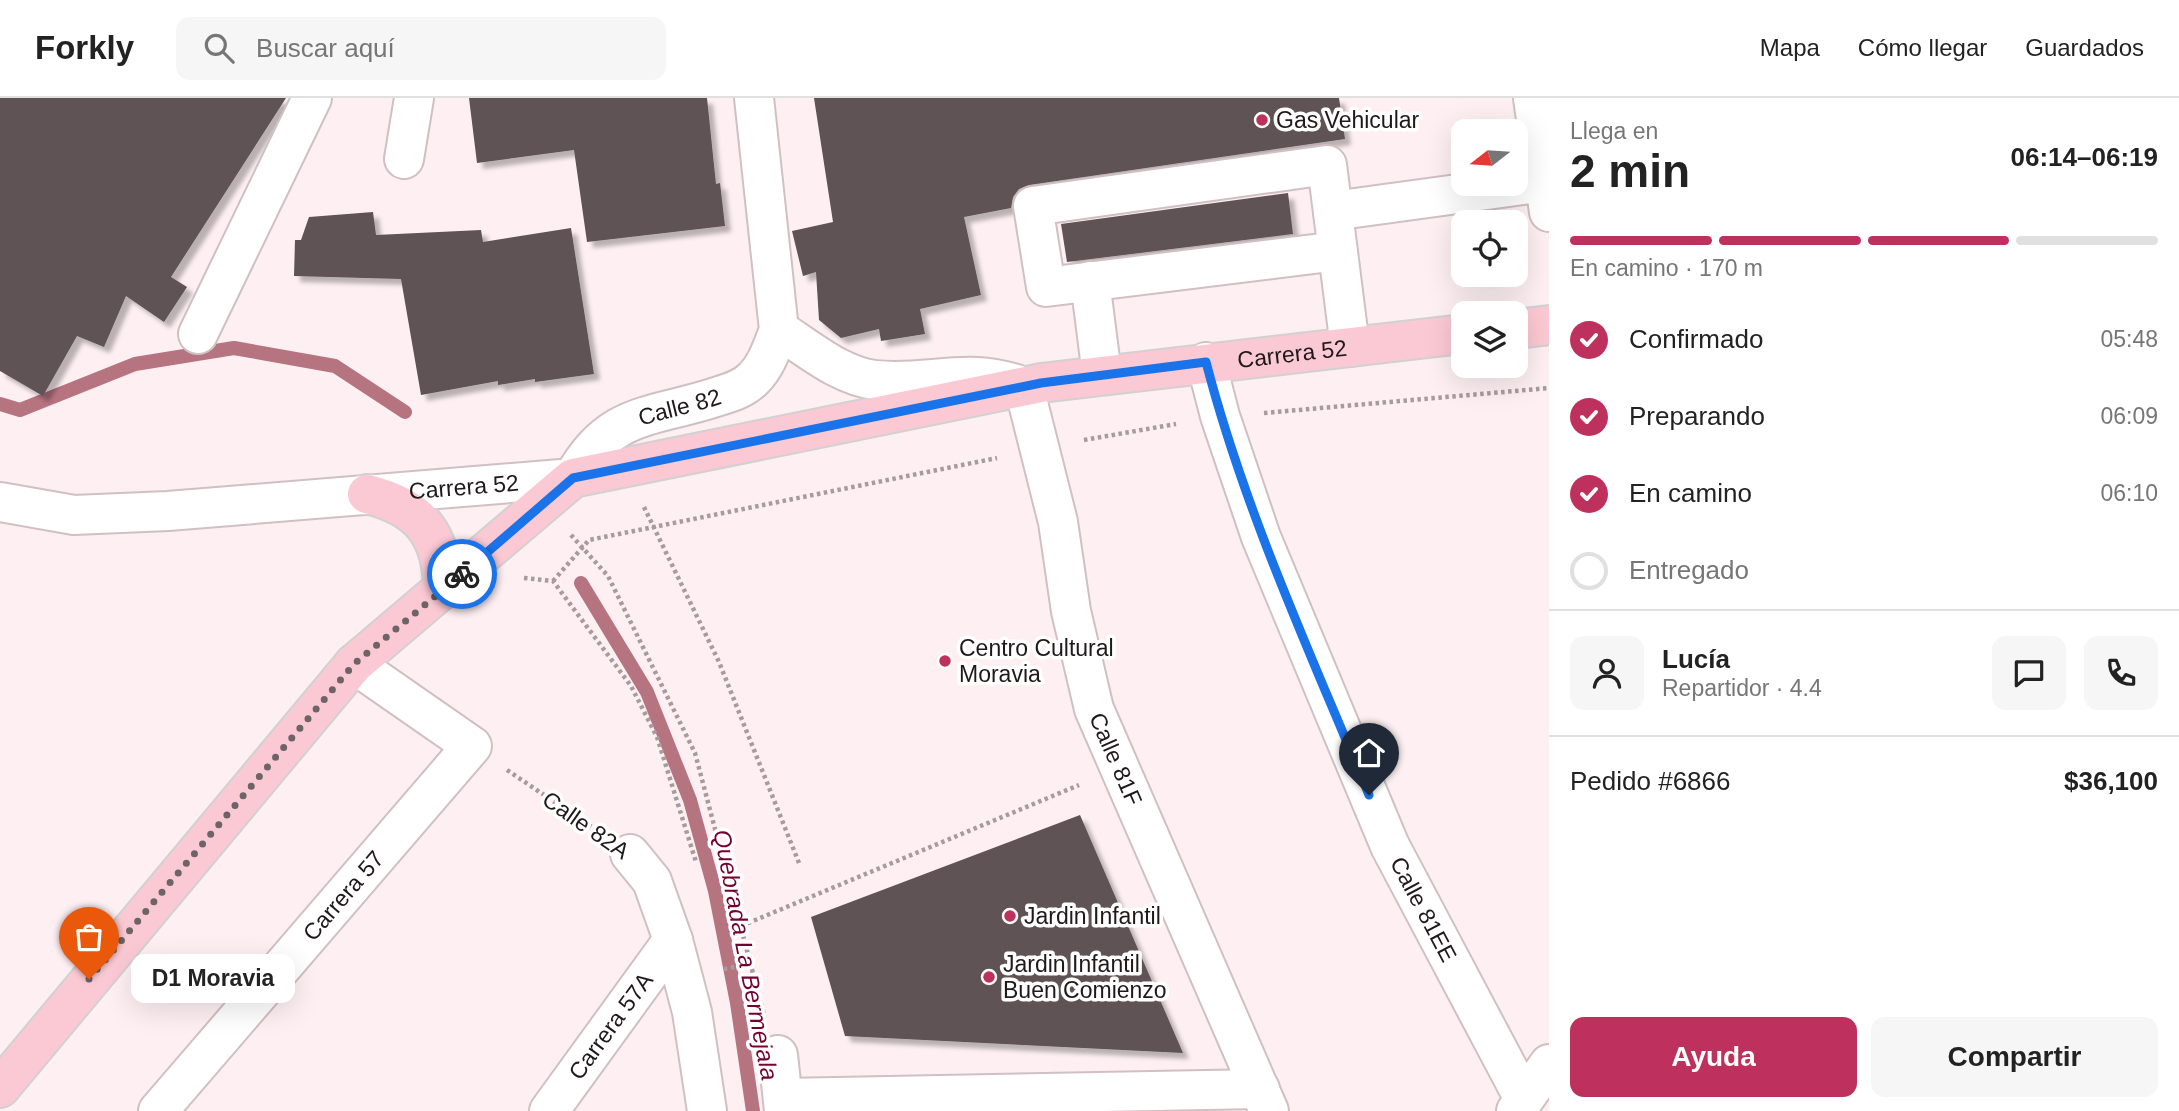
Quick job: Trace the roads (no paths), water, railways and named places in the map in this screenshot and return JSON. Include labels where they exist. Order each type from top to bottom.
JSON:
[{"type":"main road","points":[[1528,328],[1549,325]]},
{"type":"main road","name":"Carrera 52","points":[[573,478],[1024,387],[1206,362],[1451,335]]},
{"type":"main road","points":[[0,1088],[354,664],[573,478]]},
{"type":"main road","points":[[367,494],[393,500],[416,515],[433,537],[443,562],[443,589]]},
{"type":"street","points":[[198,334],[312,98]]},
{"type":"street","points":[[404,159],[414,98]]},
{"type":"street","name":"Calle 82","points":[[573,478],[587,452],[602,436],[635,418],[724,394],[753,379],[765,363],[779,330],[754,98]]},
{"type":"street","points":[[1333,211],[1547,197],[1533,98]]},
{"type":"street","points":[[1338,251],[1046,287],[1033,206],[1326,165],[1333,211],[1338,251],[1350,347]]},
{"type":"street","points":[[1090,281],[1102,375]]},
{"type":"street","points":[[779,330],[838,368],[874,380],[988,375],[1024,387]]},
{"type":"street","name":"Calle 81EE","points":[[1206,362],[1220,416],[1261,537],[1390,846],[1520,1104]]},
{"type":"street","name":"Calle 81F","points":[[1024,387],[1058,522],[1071,611],[1094,709],[1265,1100]]},
{"type":"street","name":"Carrera 52","points":[[0,502],[74,515],[168,512],[573,478]]},
{"type":"street","name":"Carrera 57","points":[[158,1111],[472,746],[354,664]]},
{"type":"street","name":"Calle 82A","points":[[630,854],[652,881],[673,940],[692,1012],[707,1111]]},
{"type":"street","name":"Carrera 57A","points":[[549,1111],[673,940]]},
{"type":"street","points":[[778,1055],[783,1105],[1265,1100]]},
{"type":"street","points":[[1520,1104],[1549,1064]]},
{"type":"waterway","name":"Quebrada La Bermejala","points":[[0,404],[20,410],[135,364],[234,348],[335,366],[405,412]]},
{"type":"waterway","name":"Quebrada La Bermejala","points":[[581,583],[647,692],[690,800],[715,891],[737,1003],[753,1111]]},
{"type":"place","name":"Gas Vehicular","points":[[1262,120]]},
{"type":"place","name":"Centro Cultural Moravia","points":[[945,661]]},
{"type":"place","name":"Jardin Infantil","points":[[1010,916]]},
{"type":"place","name":"Jardin Infantil Buen Comienzo","points":[[989,977]]},
{"type":"place","name":"D1 Moravia","points":[[89,979]]}]
